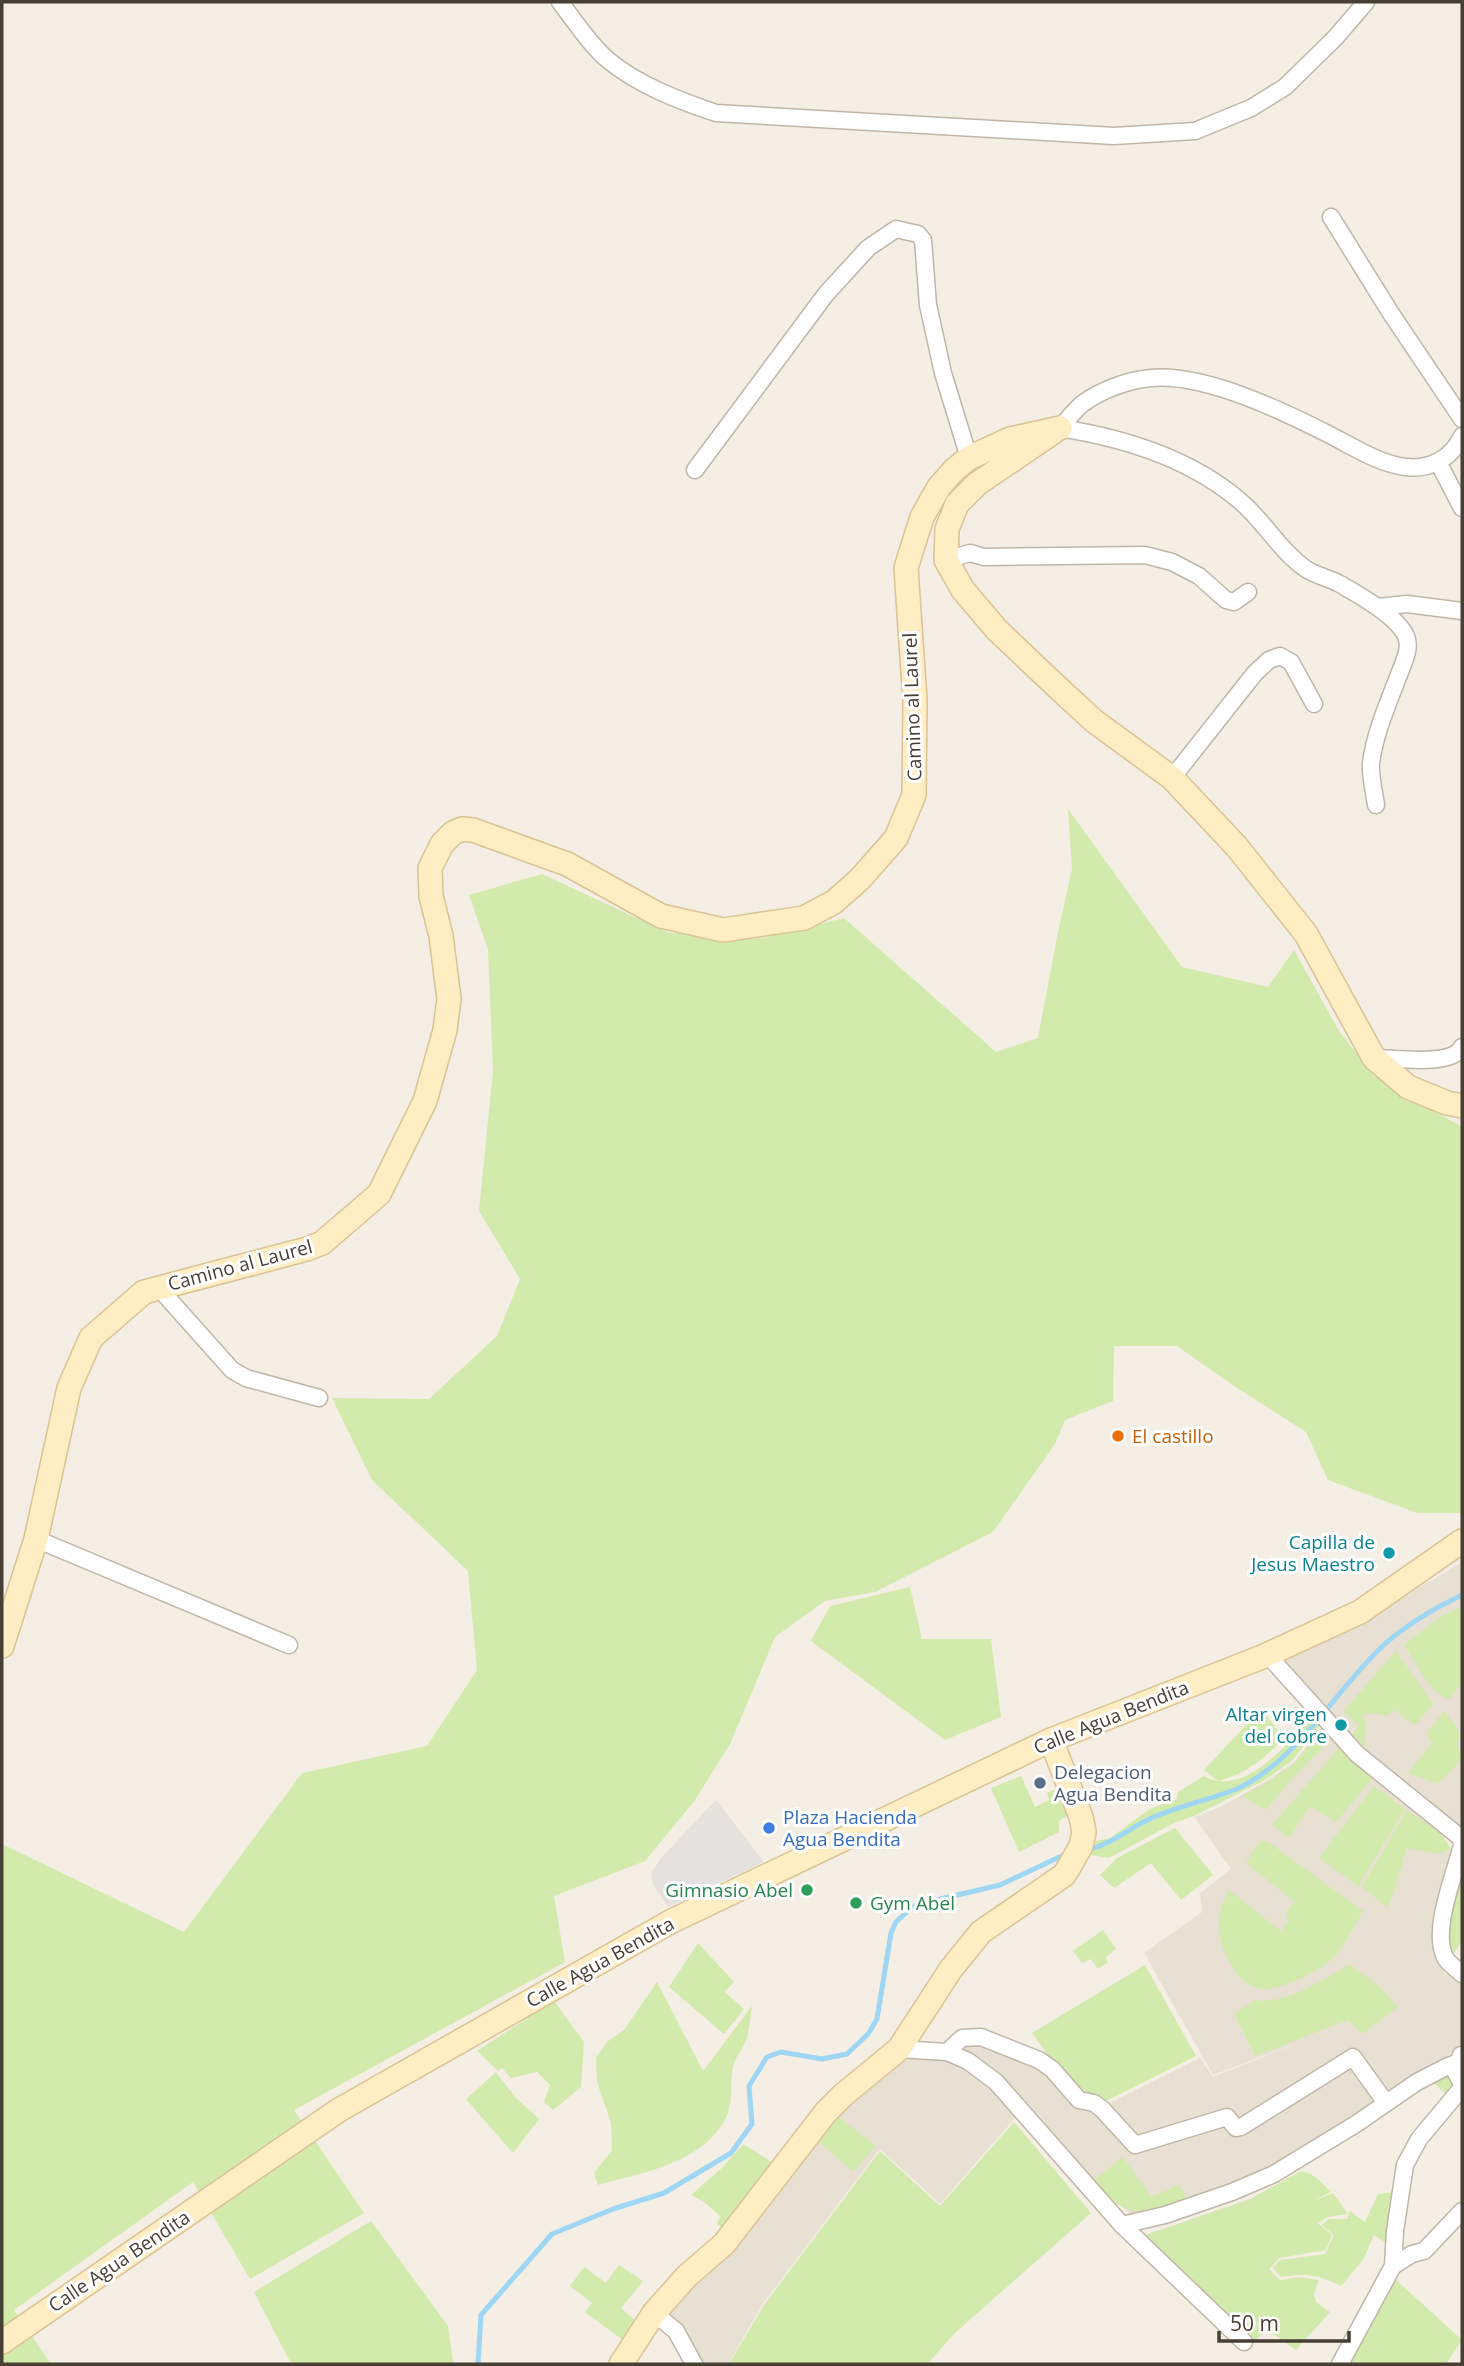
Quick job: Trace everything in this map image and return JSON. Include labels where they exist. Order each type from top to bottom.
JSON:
[{"type":"main road","name":"Camino al Laurel","points":[[2,1646],[36,1539],[69,1388],[90,1338],[144,1292],[322,1243],[379,1195],[425,1101],[445,1030],[449,999],[441,936],[431,896],[430,868],[442,844],[453,833],[473,830],[567,864],[661,916],[723,930],[804,918],[834,902],[860,879],[896,838],[915,795],[915,701],[906,568],[922,517],[939,487],[969,458],[1010,439],[1060,428]]},
{"type":"main road","points":[[1060,428],[977,484],[957,504],[947,529],[946,560],[963,590],[997,630],[1094,721],[1172,778],[1237,847],[1306,934],[1374,1058],[1408,1087],[1447,1103],[1462,1106]]},
{"type":"main road","name":"Calle Agua Bendita","points":[[2,2342],[339,2110],[670,1922],[885,1817],[1051,1741],[1262,1657],[1360,1612],[1462,1541]]},
{"type":"main road","points":[[621,2364],[654,2313],[687,2276],[724,2244],[826,2112],[899,2049],[951,1969],[981,1932],[1064,1875],[1077,1854],[1084,1832],[1081,1817],[1051,1741]]},
{"type":"street","points":[[560,2],[607,60],[629,75],[686,103],[716,113],[1114,136],[1195,131],[1260,103],[1285,87],[1300,73],[1366,2]]},
{"type":"street","points":[[1331,216],[1390,312],[1462,419]]},
{"type":"street","points":[[695,470],[826,294],[868,248],[896,229],[918,234],[923,240],[928,304],[943,373],[969,458]]},
{"type":"street","points":[[1060,428],[1083,404],[1119,384],[1152,377],[1187,379],[1278,409],[1384,461],[1408,467],[1438,462],[1453,453],[1462,436]]},
{"type":"street","points":[[1060,428],[1106,435],[1184,464],[1206,476],[1240,500],[1266,526],[1288,554],[1305,568],[1339,583],[1378,607],[1406,636],[1408,648],[1388,700],[1371,761],[1376,805]]},
{"type":"street","points":[[1438,462],[1462,508]]},
{"type":"street","points":[[946,560],[970,554],[984,558],[1145,555],[1172,562],[1199,576],[1226,600],[1234,601],[1248,592]]},
{"type":"street","points":[[1378,607],[1407,604],[1462,611]]},
{"type":"street","points":[[1172,778],[1255,673],[1269,660],[1280,656],[1291,662],[1314,704]]},
{"type":"street","points":[[1374,1058],[1438,1059],[1454,1056],[1462,1047]]},
{"type":"street","points":[[158,1287],[232,1370],[246,1378],[318,1398]]},
{"type":"street","points":[[36,1539],[289,1645]]},
{"type":"street","points":[[1274,1662],[1357,1754],[1462,1838],[1440,1930],[1441,1946],[1446,1958],[1462,1974]]},
{"type":"street","points":[[947,2052],[962,2038],[981,2037],[1039,2060],[1052,2069],[1079,2099],[1102,2109],[1135,2146],[1227,2117],[1237,2128],[1241,2127],[1353,2057],[1387,2103]]},
{"type":"street","points":[[899,2049],[947,2052],[968,2061],[996,2082],[1122,2225],[1244,2342]]},
{"type":"street","points":[[1122,2225],[1165,2215],[1210,2200],[1274,2174],[1417,2082],[1461,2059]]},
{"type":"street","points":[[1340,2364],[1393,2266],[1395,2231],[1405,2165],[1419,2139],[1460,2090],[1462,2084],[1455,2071],[1461,2059]]},
{"type":"street","points":[[1393,2266],[1412,2254],[1424,2251],[1462,2211]]},
{"type":"street","points":[[654,2313],[676,2331],[694,2364]]},
{"type":"shaded area","points":[[1462,1562],[1462,1831],[1349,1739],[1322,1700],[1314,1700],[1280,1663],[1369,1618]]},
{"type":"shaded area","points":[[1323,1726],[1441,1832],[1451,1851],[1433,1936],[1434,1953],[1445,1975],[1450,1972],[1462,1986],[1462,2043],[1441,2062],[1387,2098],[1261,2173],[1169,2206],[1131,2214],[1099,2188],[1029,2104],[1011,2088],[954,2049],[962,2036],[999,2043],[1102,2107],[1200,2058],[1213,2077],[1320,2034],[1213,2075],[1144,1953],[1202,1912],[1200,1893],[1231,1869],[1194,1817],[1220,1807],[1294,1762]]},
{"type":"shaded area","points":[[716,1800],[764,1862],[668,1907],[653,1884],[651,1874],[660,1859]]},
{"type":"shaded area","points":[[903,2056],[923,2060],[949,2058],[992,2087],[1015,2118],[940,2204],[880,2149],[762,2305],[728,2364],[701,2364],[669,2317],[669,2312],[678,2299],[720,2257],[725,2259],[835,2112]]},
{"type":"green space","points":[[1068,809],[1182,967],[1268,987],[1294,950],[1339,1031],[1374,1076],[1462,1127],[1462,1513],[1417,1513],[1328,1480],[1306,1432],[1177,1346],[1114,1346],[1113,1401],[1065,1420],[1055,1444],[993,1532],[875,1592],[825,1601],[775,1637],[730,1744],[695,1800],[645,1861],[554,1896],[565,1962],[294,2110],[364,2213],[250,2279],[193,2182],[14,2310],[51,2364],[2,2364],[2,1844],[184,1932],[302,1773],[427,1746],[477,1670],[468,1571],[372,1480],[332,1398],[429,1399],[497,1336],[520,1279],[479,1211],[493,1071],[488,949],[469,895],[542,874],[669,933],[763,938],[844,918],[996,1052],[1038,1038],[1072,869]]},
{"type":"green space","points":[[910,1587],[922,1639],[991,1639],[1001,1717],[945,1740],[811,1641],[830,1606]]},
{"type":"green space","points":[[1462,1607],[1462,1683],[1448,1700],[1429,1683],[1404,1645],[1441,1616]]},
{"type":"green space","points":[[1396,1651],[1433,1704],[1415,1725],[1394,1710],[1386,1717],[1380,1714],[1364,1714],[1364,1740],[1367,1744],[1364,1747],[1353,1734],[1359,1725],[1343,1712]]},
{"type":"green space","points":[[1261,1709],[1284,1738],[1254,1765],[1218,1781],[1204,1770]]},
{"type":"green space","points":[[1444,1711],[1458,1731],[1457,1744],[1462,1759],[1438,1784],[1408,1773],[1432,1743],[1427,1733]]},
{"type":"green space","points":[[1312,1717],[1321,1724],[1292,1761],[1265,1780],[1194,1816],[1174,1823],[1109,1858],[1091,1855],[1096,1841],[1110,1838],[1150,1809],[1177,1799],[1178,1792],[1204,1776],[1219,1781],[1234,1780],[1264,1765]]},
{"type":"green space","points":[[1323,1728],[1332,1738],[1286,1785],[1266,1810],[1242,1796],[1295,1763]]},
{"type":"green space","points":[[1341,1746],[1372,1779],[1336,1822],[1310,1806],[1289,1838],[1272,1825]]},
{"type":"green space","points":[[1021,1776],[1035,1807],[1049,1800],[1047,1793],[1058,1788],[1068,1815],[1059,1821],[1059,1832],[1019,1852],[991,1788]]},
{"type":"green space","points":[[1374,1786],[1405,1809],[1358,1886],[1319,1858]]},
{"type":"green space","points":[[1407,1810],[1440,1833],[1451,1849],[1437,1854],[1407,1848],[1388,1908],[1362,1887]]},
{"type":"green space","points":[[1175,1828],[1213,1875],[1181,1900],[1151,1863],[1114,1888],[1100,1875],[1117,1858]]},
{"type":"green space","points":[[1263,1841],[1363,1911],[1342,1946],[1326,1964],[1295,1981],[1268,1989],[1252,1986],[1244,1981],[1231,1965],[1222,1945],[1219,1921],[1221,1907],[1229,1890],[1281,1931],[1288,1921],[1286,1914],[1294,1901],[1246,1863],[1258,1844]]},
{"type":"green space","points":[[1462,1878],[1462,1941],[1453,1954],[1447,1937],[1448,1927]]},
{"type":"green space","points":[[1103,1930],[1116,1949],[1106,1957],[1108,1962],[1098,1969],[1091,1959],[1082,1963],[1073,1951]]},
{"type":"green space","points":[[698,1943],[734,1982],[725,1992],[744,2009],[724,2034],[669,1987]]},
{"type":"green space","points":[[1349,1964],[1376,1984],[1398,2007],[1362,2034],[1348,2020],[1255,2056],[1234,2014],[1255,2000],[1278,1999],[1304,1990]]},
{"type":"green space","points":[[1145,1965],[1196,2056],[1104,2102],[1085,2099],[1068,2083],[1032,2033]]},
{"type":"green space","points":[[657,1982],[703,2071],[752,2006],[747,2038],[733,2067],[727,2115],[704,2145],[688,2155],[671,2164],[598,2185],[594,2173],[612,2150],[611,2123],[597,2082],[596,2058],[607,2042],[624,2030]]},
{"type":"green space","points":[[554,2001],[584,2042],[581,2087],[553,2110],[544,2102],[550,2085],[537,2072],[511,2078],[502,2068],[498,2071],[477,2051]]},
{"type":"green space","points":[[496,2072],[515,2097],[539,2119],[513,2153],[466,2099]]},
{"type":"green space","points":[[1445,2075],[1450,2076],[1453,2084],[1446,2094],[1432,2081]]},
{"type":"green space","points":[[835,2114],[876,2146],[853,2172],[815,2138]]},
{"type":"green space","points":[[1014,2122],[1091,2213],[956,2332],[927,2364],[729,2364],[764,2305],[880,2151],[940,2206]]},
{"type":"green space","points":[[743,2144],[775,2164],[724,2230],[717,2224],[720,2216],[703,2201],[691,2195],[723,2167]]},
{"type":"green space","points":[[1123,2157],[1151,2197],[1179,2185],[1186,2197],[1147,2211],[1135,2211],[1115,2202],[1094,2180]]},
{"type":"green space","points":[[1301,2171],[1314,2176],[1331,2192],[1312,2201],[1333,2193],[1348,2214],[1328,2217],[1318,2223],[1332,2235],[1326,2250],[1279,2258],[1269,2269],[1280,2280],[1300,2277],[1319,2280],[1314,2294],[1316,2302],[1330,2312],[1296,2350],[1266,2329],[1251,2346],[1140,2237],[1250,2199]]},
{"type":"green space","points":[[1394,2192],[1386,2243],[1374,2235],[1363,2260],[1341,2286],[1312,2276],[1281,2277],[1273,2268],[1280,2260],[1325,2254],[1334,2235],[1322,2225],[1328,2219],[1347,2219],[1350,2211],[1365,2222],[1378,2194]]},
{"type":"green space","points":[[371,2221],[448,2326],[452,2364],[293,2364],[288,2358],[254,2292]]},
{"type":"green space","points":[[619,2265],[643,2281],[621,2308],[638,2323],[624,2341],[585,2312],[592,2303],[570,2286],[584,2267],[606,2283]]},
{"type":"green space","points":[[1394,2278],[1462,2340],[1446,2364],[1347,2364]]},
{"type":"waterway","points":[[1088,1849],[1105,1844],[1154,1817],[1234,1790],[1260,1776],[1297,1744],[1359,1670],[1386,1643],[1422,1616],[1462,1595]]},
{"type":"waterway","points":[[478,2364],[481,2315],[552,2234],[613,2209],[664,2193],[731,2153],[752,2124],[749,2086],[767,2057],[781,2052],[822,2059],[847,2054],[868,2034],[877,2019],[891,1933],[896,1922],[912,1907],[1000,1885],[1068,1853]]},
{"type":"place","name":"El castillo","points":[[1118,1436]]},
{"type":"place","name":"Capilla de Jesus Maestro","points":[[1389,1553]]},
{"type":"place","name":"Altar virgen del cobre","points":[[1341,1725]]},
{"type":"place","name":"Delegacion Agua Bendita","points":[[1040,1783]]},
{"type":"place","name":"Plaza Hacienda Agua Bendita","points":[[769,1828]]},
{"type":"place","name":"Gimnasio Abel","points":[[807,1890]]},
{"type":"place","name":"Gym Abel","points":[[856,1903]]}]
